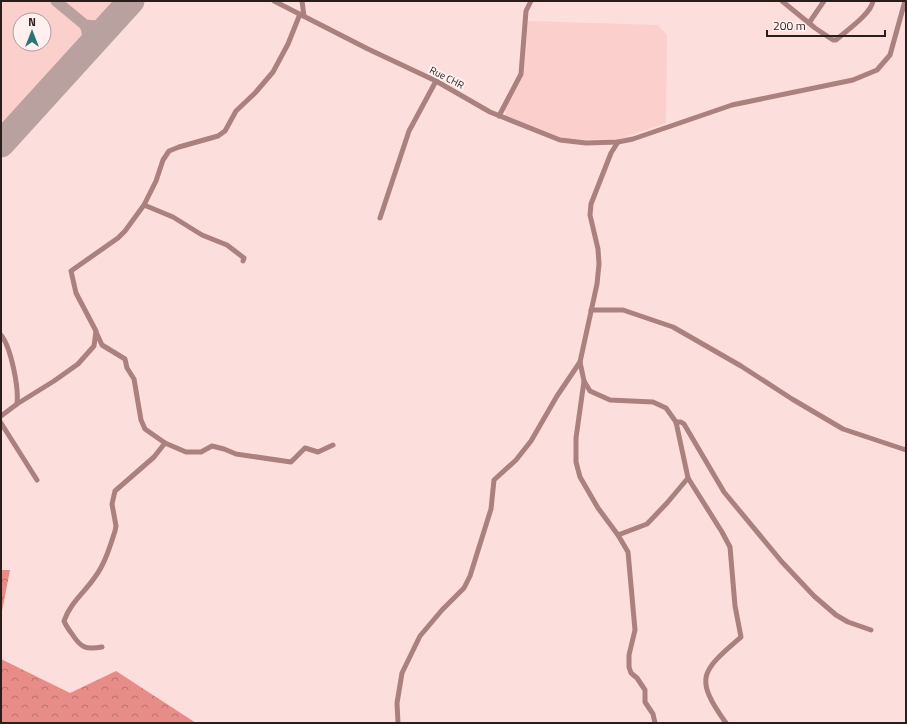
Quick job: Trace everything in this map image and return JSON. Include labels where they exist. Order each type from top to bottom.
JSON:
[{"type":"street","name":"Rue CHR","points":[[274,1],[368,49],[436,81],[490,112],[560,140],[586,143],[618,142],[656,132],[732,105],[853,80],[877,70],[890,55],[905,1]]},
{"type":"street","points":[[302,1],[302,15],[273,72],[255,93],[236,111],[225,131],[218,136],[169,151],[162,160],[156,181],[144,205],[125,231],[118,238],[72,271],[76,293],[102,345],[125,359],[127,368],[134,379],[142,426],[147,431],[165,443],[186,452],[202,452],[212,446],[236,454],[291,462],[305,448],[318,452],[333,445]]},
{"type":"street","points":[[499,116],[521,74],[528,1]]},
{"type":"street","points":[[526,11],[531,1]]},
{"type":"street","points":[[782,1],[830,39],[835,40],[866,13],[873,5],[874,1]]},
{"type":"street","points":[[810,23],[824,1]]},
{"type":"street","points":[[380,218],[409,131],[436,81]]},
{"type":"street","points":[[398,723],[397,702],[402,673],[420,636],[442,610],[464,588],[470,576],[491,509],[494,480],[516,460],[531,441],[556,396],[580,362],[597,284],[599,264],[598,249],[590,214],[591,204],[611,153],[618,142]]},
{"type":"street","points":[[144,205],[173,217],[202,235],[227,245],[244,258],[243,261]]},
{"type":"street","points":[[591,310],[623,310],[673,327],[741,366],[792,399],[843,429],[906,450]]},
{"type":"street","points":[[1,416],[78,364],[94,346],[96,331]]},
{"type":"street","points":[[1,335],[7,343],[18,393],[17,404]]},
{"type":"street","points":[[580,362],[584,381],[590,391],[610,400],[653,402],[666,408],[676,422],[688,478],[730,547],[735,606],[741,637],[718,658],[707,672],[706,685],[712,703],[726,723]]},
{"type":"street","points":[[584,381],[575,450],[577,469],[598,508],[618,535],[628,552],[636,630],[629,655],[628,667],[645,690],[645,702],[653,714],[655,723]]},
{"type":"street","points":[[18,393],[26,399]]},
{"type":"street","points":[[676,422],[681,422],[684,424],[728,497],[782,562],[814,596],[836,615],[848,622],[872,630]]},
{"type":"street","points":[[1,423],[37,480]]},
{"type":"street","points":[[102,647],[90,648],[81,646],[64,621],[77,599],[94,579],[104,563],[116,526],[112,504],[115,491],[154,457],[165,443]]},
{"type":"street","points":[[618,535],[647,524],[688,478]]},
{"type":"shaded area","points":[[1,1],[141,1],[1,155]]},
{"type":"shaded area","points":[[528,21],[658,25],[667,35],[666,123],[620,139],[569,140],[506,116],[505,108],[524,73]]},
{"type":"green space","points":[[1,570],[10,570],[1,616]]},
{"type":"green space","points":[[1,659],[70,693],[116,671],[196,723],[1,723]]},
{"type":"taxiway","points":[[56,1],[85,25],[97,26],[111,22]]},
{"type":"taxiway","points":[[85,25],[88,38],[85,51]]},
{"type":"runway","points":[[1,144],[131,1]]}]
